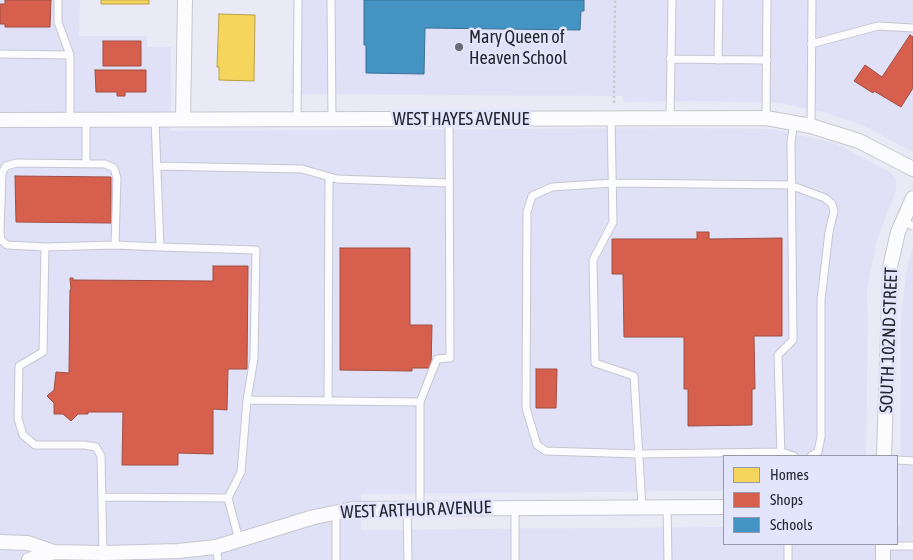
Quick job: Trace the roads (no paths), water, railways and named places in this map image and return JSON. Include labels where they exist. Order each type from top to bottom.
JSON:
[{"type":"street","points":[[183,119],[185,0]]},
{"type":"street","name":"WEST HAYES AVENUE","points":[[0,120],[766,118],[811,126],[859,141],[913,169]]},
{"type":"street","name":"SOUTH 102ND STREET","points":[[884,455],[890,266],[898,232],[908,224],[913,198]]},
{"type":"street","name":"WEST ARTHUR AVENUE","points":[[29,560],[53,556],[103,553],[178,551],[217,554],[239,540],[336,512],[353,509],[723,507]]},
{"type":"street","name":"WEST ARTHUR AVENUE","points":[[0,542],[28,543],[53,556]]},
{"type":"lane","points":[[58,0],[58,22],[70,55],[70,120]]},
{"type":"lane","points":[[297,119],[298,0]]},
{"type":"lane","points":[[331,0],[332,119]]},
{"type":"lane","points":[[670,118],[672,0]]},
{"type":"lane","points":[[718,60],[719,0]]},
{"type":"lane","points":[[766,118],[767,0]]},
{"type":"lane","points":[[811,126],[812,0]]},
{"type":"lane","points":[[811,44],[878,26],[913,28]]},
{"type":"lane","points":[[0,54],[70,55]]},
{"type":"lane","points":[[670,59],[767,60]]},
{"type":"lane","points":[[611,118],[613,222],[593,260],[595,363],[634,376],[642,507]]},
{"type":"lane","points":[[155,119],[160,247]]},
{"type":"lane","points":[[408,560],[414,508],[420,402],[437,358],[450,358],[449,119]]},
{"type":"lane","points":[[86,120],[86,164]]},
{"type":"lane","points":[[794,122],[790,142],[790,185],[793,340],[778,356],[781,454],[639,454],[546,451],[537,445],[526,408],[527,212],[532,196],[552,187],[612,183],[790,185],[825,198],[832,204],[834,211],[829,232],[821,300],[821,437],[818,452],[813,455]]},
{"type":"lane","points":[[115,245],[117,178],[114,168],[106,164],[17,164],[6,166],[2,173],[0,232],[1,240],[7,245],[115,245],[256,250],[254,358],[247,400],[241,472],[228,498],[239,540]]},
{"type":"lane","points":[[157,166],[302,169],[337,179],[448,183]]},
{"type":"lane","points":[[328,401],[329,177]]},
{"type":"lane","points":[[45,246],[43,352],[19,366],[18,418],[23,435],[34,445],[84,445],[96,447],[101,456],[103,553]]},
{"type":"lane","points":[[247,400],[420,402]]},
{"type":"lane","points":[[898,460],[913,461]]},
{"type":"lane","points":[[102,497],[228,498]]},
{"type":"lane","points":[[667,507],[668,560]]},
{"type":"lane","points":[[515,508],[515,560]]},
{"type":"lane","points":[[336,512],[336,560]]},
{"type":"lane","points":[[788,545],[788,560]]},
{"type":"lane","points":[[883,550],[913,546]]},
{"type":"place","name":"Mary Queen of Heaven School","points":[[459,47]]}]
